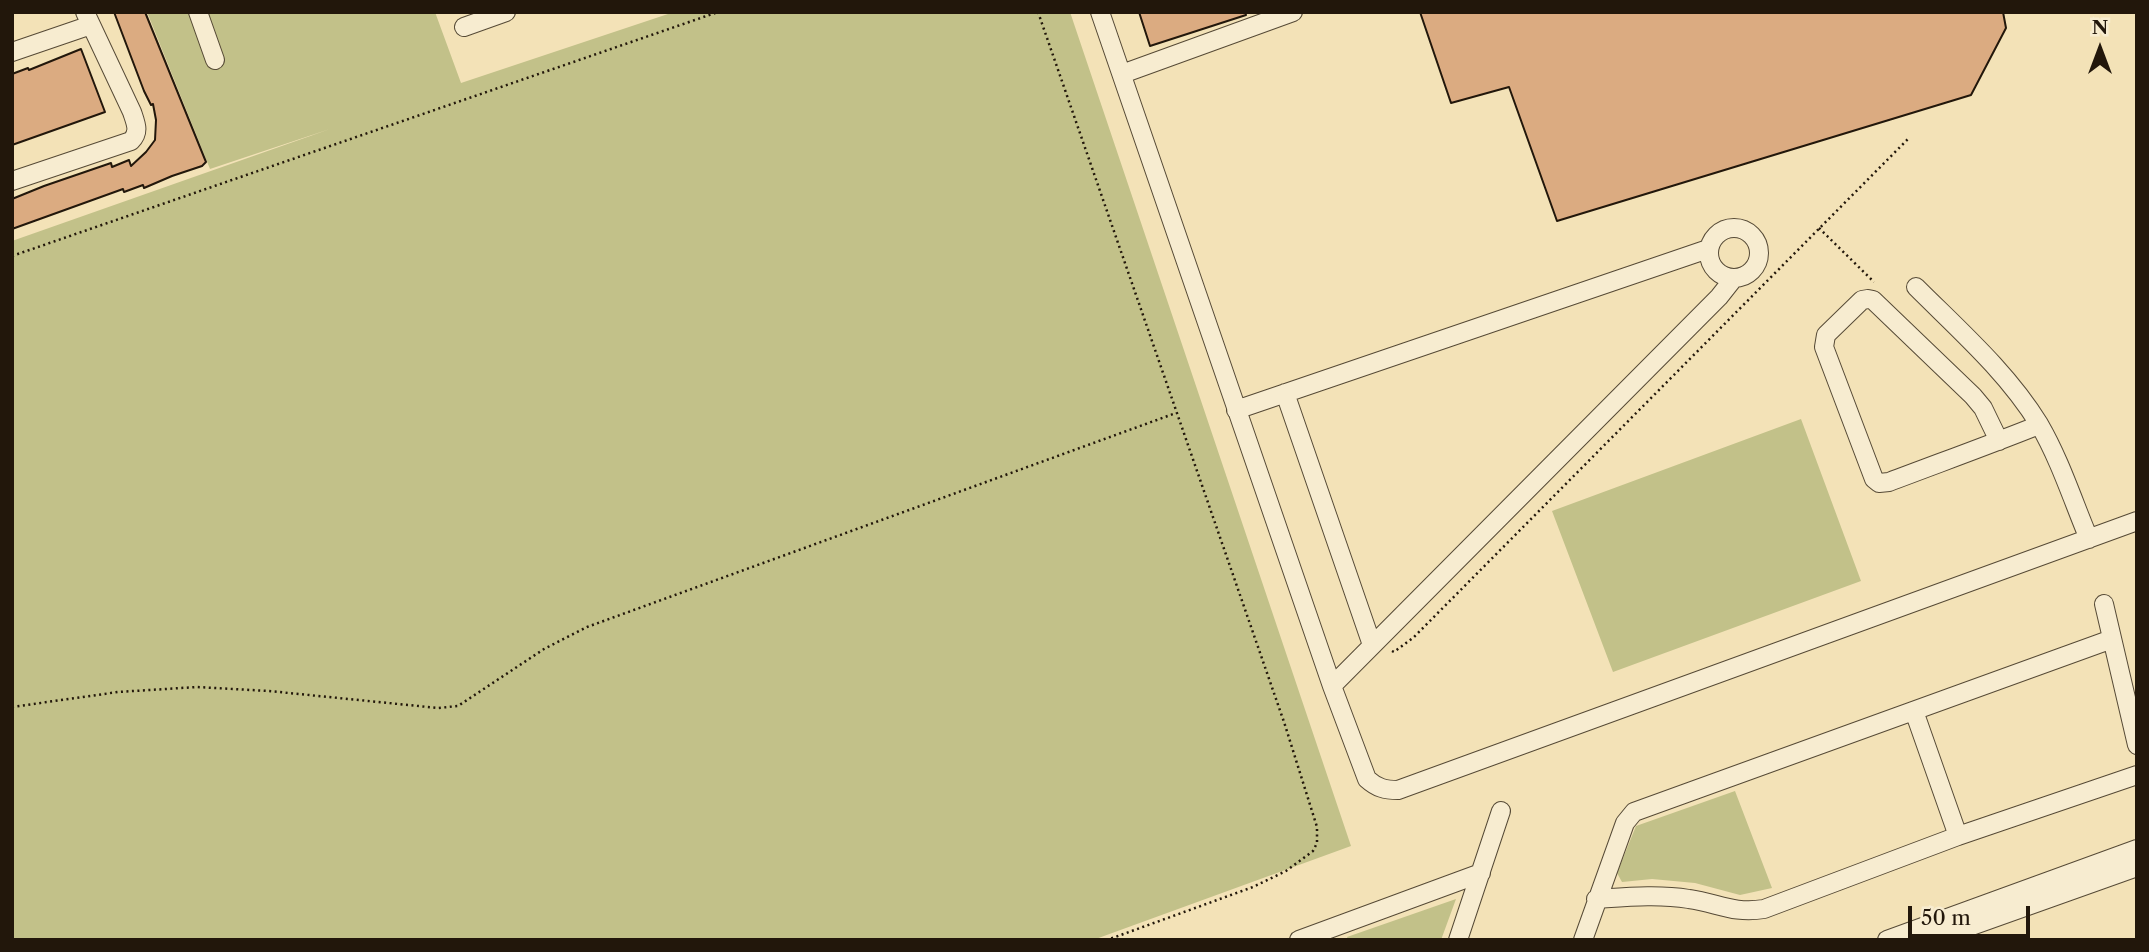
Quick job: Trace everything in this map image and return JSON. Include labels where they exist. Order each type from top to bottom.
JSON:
[{"type":"street","points":[[198,12],[215,60]]},
{"type":"street","points":[[1100,12],[1332,687],[1367,779],[1375,786],[1398,790],[2137,521]]},
{"type":"street","points":[[1122,75],[1293,12]]},
{"type":"street","points":[[464,27],[502,13]]},
{"type":"street","points":[[12,52],[88,19],[132,112],[137,132],[131,141],[12,181]]},
{"type":"street","points":[[1729,228],[1738,228],[1752,235],[1757,241],[1759,258],[1756,266],[1742,277],[1725,277],[1713,266],[1708,249],[1715,236],[1729,228]]},
{"type":"street","points":[[1236,410],[1708,249]]},
{"type":"street","points":[[1332,687],[1710,306],[1734,278]]},
{"type":"street","points":[[1916,287],[1989,361],[2017,393],[2039,425],[2054,453],[2089,539]]},
{"type":"street","points":[[1998,441],[1983,408],[1973,396],[1873,300],[1862,300],[1826,335],[1824,347],[1874,479],[1879,483],[1889,482],[1998,441],[2039,425]]},
{"type":"street","points":[[1285,393],[1372,645]]},
{"type":"street","points":[[2104,604],[2137,745]]},
{"type":"street","points":[[1583,940],[1625,823],[1634,812],[2112,639]]},
{"type":"street","points":[[1914,711],[1958,836]]},
{"type":"street","points":[[1596,900],[1664,896],[1691,899],[1732,910],[1748,912],[1764,909],[1958,836],[2137,775]]},
{"type":"street","points":[[1458,940],[1501,811]]},
{"type":"street","points":[[1887,940],[2137,849]]},
{"type":"street","points":[[1932,940],[2137,867]]},
{"type":"street","points":[[1299,940],[1331,934],[1481,873]]},
{"type":"path","points":[[12,256],[718,12]]},
{"type":"path","points":[[1038,12],[1284,722],[1317,827],[1317,843],[1313,851],[1286,871],[1253,887],[1107,940]]},
{"type":"path","points":[[1372,645],[1394,652],[1414,638],[1909,138]]},
{"type":"path","points":[[12,707],[118,692],[197,687],[269,691],[438,708],[458,706],[544,649],[587,627],[1176,413]]},
{"type":"shaded area","points":[[147,12],[435,12],[461,83],[674,12],[1070,12],[1351,846],[1093,940],[12,940],[12,241],[330,129],[210,169]]},
{"type":"shaded area","points":[[1801,419],[1861,581],[1613,672],[1552,511]]},
{"type":"shaded area","points":[[1735,791],[1772,888],[1740,895],[1695,883],[1652,879],[1622,882],[1617,873],[1636,826]]},
{"type":"shaded area","points":[[1456,899],[1441,940],[1348,940],[1347,937]]},
{"type":"building","points":[[114,12],[145,12],[206,162],[202,166],[144,188],[143,185],[124,192],[123,189],[12,229],[12,199],[111,163],[112,167],[129,160],[131,166],[155,140],[156,120],[153,104],[151,105],[144,91]]},
{"type":"building","points":[[1139,12],[1245,12],[1246,15],[1150,46]]},
{"type":"building","points":[[1420,12],[2003,12],[2006,28],[1971,95],[1557,221],[1509,87],[1451,103]]},
{"type":"building","points":[[81,49],[105,112],[12,145],[12,74]]}]
